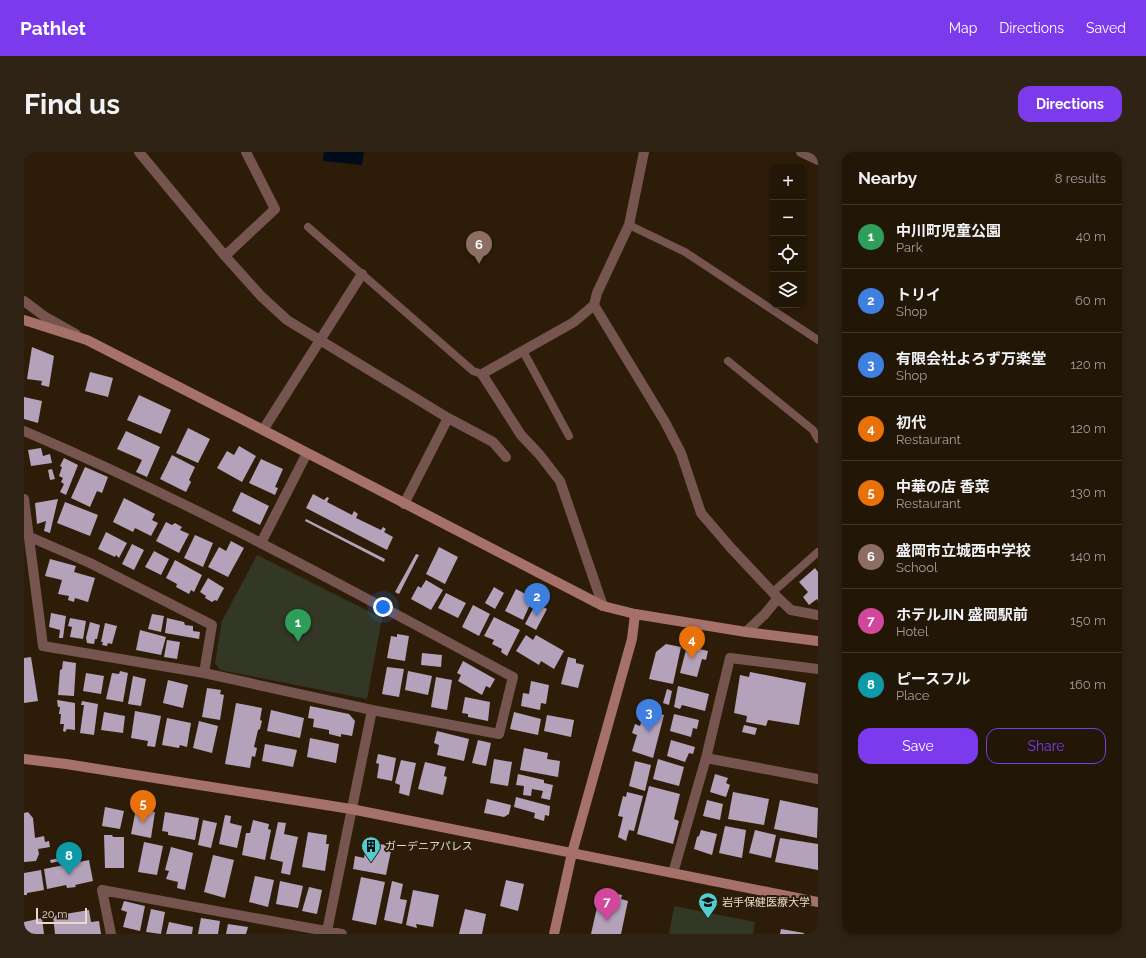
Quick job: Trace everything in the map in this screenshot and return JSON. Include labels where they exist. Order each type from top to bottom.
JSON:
[{"type":"street","points":[[139,152],[225,256],[261,296],[287,320],[448,418],[493,442],[506,458]]},
{"type":"street","points":[[225,256],[275,209],[246,152]]},
{"type":"street","points":[[603,606],[560,481],[539,454],[521,436],[482,374],[574,322],[594,305],[596,293],[629,225],[644,152]]},
{"type":"street","points":[[801,152],[818,160]]},
{"type":"street","points":[[263,430],[362,274]]},
{"type":"street","points":[[24,302],[44,316],[87,340],[603,606],[635,614],[746,632],[814,640]]},
{"type":"street","points":[[594,305],[665,422],[681,453],[701,513],[731,548],[791,610],[818,616]]},
{"type":"street","points":[[24,320],[87,340]]},
{"type":"street","points":[[404,504],[448,418]]},
{"type":"street","points":[[24,431],[131,478],[261,544],[513,677],[499,734],[372,710],[204,673],[43,646],[24,499]]},
{"type":"street","points":[[261,544],[307,453]]},
{"type":"street","points":[[30,537],[90,563],[212,625],[204,673]]},
{"type":"street","points":[[746,632],[765,614],[776,595]]},
{"type":"street","points":[[554,934],[572,853],[632,639],[635,614]]},
{"type":"street","points":[[674,873],[706,758],[730,658],[818,669]]},
{"type":"street","points":[[327,931],[372,710]]},
{"type":"street","points":[[706,758],[818,779]]},
{"type":"street","points":[[24,759],[66,764],[351,809],[818,902]]},
{"type":"street","points":[[111,934],[102,890],[342,934]]},
{"type":"lane","points":[[629,225],[685,252],[818,340]]},
{"type":"lane","points":[[308,227],[473,371],[482,374]]},
{"type":"lane","points":[[523,351],[569,436]]},
{"type":"lane","points":[[728,361],[813,430],[818,439]]},
{"type":"lane","points":[[776,595],[818,552]]},
{"type":"green space","points":[[257,555],[382,618],[367,699],[220,670],[215,663],[222,621]]},
{"type":"green space","name":"岩手保健医療大学","points":[[674,906],[755,922],[753,934],[669,934]]},
{"type":"water","points":[[324,152],[364,152],[362,165],[323,161]]},
{"type":"building","points":[[32,347],[54,356],[49,387],[41,385],[42,381],[27,379]]},
{"type":"building","points":[[90,372],[113,378],[108,397],[85,391]]},
{"type":"building","points":[[139,395],[171,410],[161,434],[127,420]]},
{"type":"building","points":[[24,397],[42,401],[38,423],[24,419]]},
{"type":"building","points":[[188,428],[210,439],[198,463],[176,453]]},
{"type":"building","points":[[126,431],[160,447],[147,477],[136,472],[142,460],[117,449]]},
{"type":"building","points":[[239,446],[256,456],[242,482],[217,468],[227,451],[234,455]]},
{"type":"building","points":[[41,448],[43,456],[50,454],[52,463],[31,466],[28,450]]},
{"type":"building","points":[[172,455],[195,467],[189,480],[191,482],[186,492],[160,479]]},
{"type":"building","points":[[64,458],[78,465],[66,495],[60,492],[64,484],[61,482],[63,478],[59,476],[62,467],[60,466]]},
{"type":"building","points":[[261,459],[283,469],[275,487],[278,488],[275,495],[249,483]]},
{"type":"building","points":[[85,467],[108,477],[102,493],[97,491],[90,507],[71,498]]},
{"type":"building","points":[[52,469],[55,479],[50,480],[48,470]]},
{"type":"building","points":[[241,492],[269,506],[260,525],[232,511]]},
{"type":"building","points":[[313,494],[324,500],[327,497],[329,498],[327,502],[352,515],[354,511],[358,514],[356,518],[381,530],[383,527],[386,529],[384,532],[393,537],[387,550],[306,508]]},
{"type":"building","points":[[124,498],[155,514],[152,520],[158,523],[151,536],[135,528],[133,532],[113,522]]},
{"type":"building","points":[[58,499],[50,533],[44,531],[46,521],[37,524],[35,503]]},
{"type":"building","points":[[65,502],[98,515],[90,536],[57,523]]},
{"type":"building","points":[[306,519],[385,559],[384,562],[305,521]]},
{"type":"building","points":[[166,522],[172,525],[175,523],[182,527],[180,530],[189,534],[179,553],[156,541]]},
{"type":"building","points":[[106,532],[127,543],[119,558],[116,555],[115,557],[98,549]]},
{"type":"building","points":[[195,535],[213,543],[203,567],[184,558]]},
{"type":"building","points":[[231,541],[244,548],[228,577],[208,567],[219,547],[226,551]]},
{"type":"building","points":[[132,544],[144,550],[134,570],[122,564]]},
{"type":"building","points":[[439,547],[458,557],[445,584],[426,574]]},
{"type":"building","points":[[154,551],[169,559],[161,575],[145,567]]},
{"type":"building","points":[[416,554],[419,555],[399,594],[395,592]]},
{"type":"building","points":[[50,559],[76,566],[74,572],[95,578],[88,602],[75,598],[74,602],[68,600],[69,596],[58,594],[62,580],[45,576]]},
{"type":"building","points":[[175,560],[202,575],[194,592],[191,590],[189,594],[176,587],[177,584],[166,578]]},
{"type":"building","points":[[815,568],[818,572],[818,601],[817,599],[809,605],[803,597],[808,592],[799,582]]},
{"type":"building","points":[[208,578],[224,588],[217,601],[215,600],[212,602],[205,598],[206,596],[200,592]]},
{"type":"building","points":[[426,580],[443,590],[431,610],[411,599],[418,586],[421,588]]},
{"type":"building","points":[[494,587],[504,593],[495,609],[485,603]]},
{"type":"building","points":[[516,589],[533,598],[523,620],[505,611]]},
{"type":"building","points":[[446,593],[466,603],[458,618],[438,608]]},
{"type":"building","points":[[536,603],[547,609],[536,630],[525,624]]},
{"type":"building","points":[[473,605],[490,614],[479,636],[462,627]]},
{"type":"building","points":[[51,613],[66,616],[63,638],[59,638],[60,630],[49,627]]},
{"type":"building","points":[[152,614],[164,616],[161,632],[148,629]]},
{"type":"building","points":[[494,617],[520,630],[507,656],[501,652],[502,649],[492,644],[494,640],[484,636]]},
{"type":"building","points":[[70,618],[86,621],[83,639],[70,637],[72,627],[68,626]]},
{"type":"building","points":[[167,618],[184,622],[185,625],[193,626],[193,631],[200,632],[199,639],[165,633]]},
{"type":"building","points":[[90,622],[100,625],[97,639],[95,639],[94,644],[87,643],[86,638]]},
{"type":"building","points":[[105,623],[117,626],[112,644],[108,643],[107,646],[102,645],[103,642],[101,642]]},
{"type":"building","points":[[140,630],[166,637],[161,655],[136,650]]},
{"type":"building","points":[[397,634],[409,636],[405,661],[387,658],[391,636],[397,637]]},
{"type":"building","points":[[526,635],[533,640],[536,635],[564,651],[554,669],[541,661],[539,665],[516,651]]},
{"type":"building","points":[[167,640],[180,642],[177,659],[164,657]]},
{"type":"building","points":[[666,644],[681,647],[673,684],[649,679],[656,652]]},
{"type":"building","points":[[687,646],[708,651],[706,660],[702,659],[697,677],[680,673]]},
{"type":"building","points":[[422,653],[442,655],[441,667],[421,665]]},
{"type":"building","points":[[31,657],[38,701],[24,703],[24,658]]},
{"type":"building","points":[[568,657],[576,659],[576,663],[584,665],[578,688],[561,684]]},
{"type":"building","points":[[63,661],[76,663],[74,696],[58,695],[60,670],[62,669]]},
{"type":"building","points":[[463,661],[495,679],[490,688],[486,686],[482,695],[458,681],[461,675],[457,673]]},
{"type":"building","points":[[387,667],[404,669],[399,697],[382,694]]},
{"type":"building","points":[[120,671],[128,673],[123,702],[106,699],[112,673],[119,674]]},
{"type":"building","points":[[408,671],[432,676],[428,695],[405,690]]},
{"type":"building","points":[[750,672],[806,683],[799,725],[768,720],[766,726],[746,722],[747,716],[734,713],[740,675],[749,677]]},
{"type":"building","points":[[86,673],[104,676],[101,694],[83,691]]},
{"type":"building","points":[[133,676],[146,679],[141,706],[128,704]]},
{"type":"building","points":[[436,677],[452,680],[447,710],[431,707]]},
{"type":"building","points":[[168,680],[188,685],[183,708],[163,703]]},
{"type":"building","points":[[531,681],[549,685],[546,704],[541,703],[540,710],[521,706],[523,693],[529,694]]},
{"type":"building","points":[[678,686],[709,694],[705,711],[682,705],[680,709],[674,707]]},
{"type":"building","points":[[207,688],[221,690],[220,694],[224,695],[220,720],[202,717]]},
{"type":"building","points":[[667,689],[672,691],[669,705],[663,703]]},
{"type":"building","points":[[465,697],[490,702],[488,721],[468,717],[468,714],[462,713]]},
{"type":"building","points":[[57,700],[75,703],[75,730],[67,729],[65,732],[63,731],[64,724],[60,724],[61,714],[59,714],[60,707],[58,707]]},
{"type":"building","points":[[82,701],[98,704],[94,735],[80,733],[84,705],[81,705]]},
{"type":"building","points":[[236,703],[262,708],[260,720],[262,721],[254,747],[257,748],[255,757],[252,756],[250,768],[225,764]]},
{"type":"building","points":[[310,706],[349,714],[355,721],[352,736],[341,734],[341,737],[329,734],[329,730],[313,727],[314,719],[308,718]]},
{"type":"building","points":[[645,709],[664,715],[653,758],[632,751],[637,735],[632,733],[635,724],[640,726]]},
{"type":"building","points":[[271,710],[304,718],[300,738],[267,731]]},
{"type":"building","points":[[135,711],[161,716],[155,747],[147,746],[148,741],[131,738]]},
{"type":"building","points":[[104,712],[125,716],[123,733],[101,730]]},
{"type":"building","points":[[514,712],[541,719],[538,735],[510,729]]},
{"type":"building","points":[[674,714],[699,720],[697,729],[693,728],[691,737],[670,731]]},
{"type":"building","points":[[547,715],[574,720],[571,737],[544,731]]},
{"type":"building","points":[[167,718],[191,723],[187,747],[180,745],[179,748],[162,745]]},
{"type":"building","points":[[199,721],[218,726],[212,753],[193,748]]},
{"type":"building","points":[[744,725],[757,728],[755,735],[742,732]]},
{"type":"building","points":[[437,731],[469,739],[464,761],[437,755],[439,745],[434,743]]},
{"type":"building","points":[[310,738],[339,744],[336,763],[307,757]]},
{"type":"building","points":[[478,740],[491,743],[486,766],[472,763]]},
{"type":"building","points":[[671,740],[695,747],[693,754],[689,753],[685,762],[667,756]]},
{"type":"building","points":[[265,744],[297,750],[293,767],[262,761]]},
{"type":"building","points":[[524,748],[548,753],[547,759],[560,761],[558,777],[520,770]]},
{"type":"building","points":[[378,754],[396,758],[392,781],[377,778],[379,764],[376,763]]},
{"type":"building","points":[[494,759],[512,762],[508,786],[490,783]]},
{"type":"building","points":[[658,759],[684,767],[679,786],[653,779]]},
{"type":"building","points":[[401,760],[416,763],[409,796],[399,793],[400,785],[395,783]]},
{"type":"building","points":[[635,761],[651,765],[645,791],[629,786]]},
{"type":"building","points":[[425,762],[446,767],[444,776],[447,777],[443,795],[418,789]]},
{"type":"building","points":[[518,774],[544,780],[544,783],[553,785],[550,800],[541,798],[543,791],[532,789],[531,796],[523,795],[524,786],[516,785]]},
{"type":"building","points":[[715,774],[728,778],[726,783],[730,785],[726,797],[710,792]]},
{"type":"building","points":[[649,786],[680,794],[674,819],[679,821],[673,844],[637,834]]},
{"type":"building","points":[[627,792],[643,796],[634,831],[629,830],[626,841],[618,837],[623,817],[618,816],[623,796],[626,797]]},
{"type":"building","points":[[733,792],[769,799],[764,825],[728,819]]},
{"type":"building","points":[[516,797],[550,806],[549,816],[545,815],[544,821],[534,818],[535,813],[514,807]]},
{"type":"building","points":[[487,799],[511,805],[509,814],[504,817],[484,813]]},
{"type":"building","points":[[707,800],[723,804],[720,820],[703,816]]},
{"type":"building","points":[[780,800],[818,808],[817,838],[774,829]]},
{"type":"building","points":[[105,807],[124,811],[120,829],[102,826]]},
{"type":"building","points":[[136,809],[155,812],[151,838],[131,834]]},
{"type":"building","points":[[28,812],[33,818],[35,838],[44,836],[45,842],[49,841],[50,847],[38,849],[39,854],[36,861],[24,862],[24,813]]},
{"type":"building","points":[[165,812],[199,818],[195,840],[168,835],[168,832],[162,831]]},
{"type":"building","points":[[225,815],[231,816],[230,823],[242,826],[237,848],[219,844]]},
{"type":"building","points":[[203,820],[217,823],[211,848],[198,845]]},
{"type":"building","points":[[253,820],[269,824],[268,829],[271,830],[265,860],[242,855],[246,833],[250,833]]},
{"type":"building","points":[[278,822],[286,823],[284,834],[298,837],[290,875],[281,873],[283,862],[270,859]]},
{"type":"building","points":[[725,826],[746,830],[742,858],[719,853]]},
{"type":"building","points":[[701,830],[717,834],[712,855],[694,849],[697,837],[699,836]]},
{"type":"building","points":[[755,830],[776,835],[771,858],[749,853]]},
{"type":"building","points":[[308,832],[327,835],[326,844],[329,844],[325,871],[302,867]]},
{"type":"building","points":[[104,835],[124,837],[124,868],[105,868]]},
{"type":"building","points":[[780,838],[818,844],[818,870],[775,862]]},
{"type":"building","points":[[144,842],[163,846],[157,875],[138,872]]},
{"type":"building","name":"ガーデニアパレス","points":[[367,842],[392,846],[386,875],[353,869],[355,856],[364,858]]},
{"type":"building","points":[[171,847],[193,853],[185,890],[177,888],[178,882],[166,879],[169,871],[165,870]]},
{"type":"building","points":[[213,855],[234,860],[225,898],[204,892]]},
{"type":"building","points":[[64,857],[65,860],[51,863],[50,860]]},
{"type":"building","points":[[89,860],[93,881],[75,885],[76,887],[67,888],[66,885],[47,889],[44,869]]},
{"type":"building","points":[[41,870],[44,890],[27,893],[27,895],[24,895],[24,873]]},
{"type":"building","points":[[255,876],[274,880],[268,907],[249,902]]},
{"type":"building","points":[[361,877],[385,882],[376,925],[352,920]]},
{"type":"building","points":[[506,880],[524,884],[518,911],[500,906]]},
{"type":"building","points":[[280,881],[303,886],[298,908],[276,904]]},
{"type":"building","points":[[392,881],[403,884],[400,899],[407,900],[402,924],[384,920]]},
{"type":"building","points":[[309,887],[322,890],[317,914],[302,911]]},
{"type":"building","points":[[413,890],[439,895],[433,927],[416,924],[417,928],[406,925]]},
{"type":"building","points":[[611,893],[622,895],[621,899],[628,901],[621,934],[591,934],[600,894],[608,896]]},
{"type":"building","points":[[124,901],[145,906],[140,931],[123,927],[127,912],[121,910]]},
{"type":"building","points":[[151,909],[165,912],[161,934],[146,932]]},
{"type":"building","points":[[465,909],[486,914],[482,934],[459,934]]},
{"type":"building","points":[[89,910],[91,922],[99,921],[101,934],[55,934],[53,916]]},
{"type":"building","points":[[42,918],[44,934],[24,934],[24,922]]},
{"type":"building","points":[[201,918],[220,921],[218,934],[198,934]]},
{"type":"building","points":[[169,922],[193,927],[192,934],[166,934]]},
{"type":"building","points":[[228,924],[248,927],[246,934],[226,934]]},
{"type":"building","points":[[781,929],[804,933],[804,934],[780,934]]},
{"type":"place","name":"盛岡市立城西中学校","points":[[479,264]]},
{"type":"place","name":"トリイ","points":[[537,616]]},
{"type":"place","name":"中川町児童公園","points":[[298,642]]},
{"type":"place","name":"初代","points":[[692,659]]},
{"type":"place","name":"有限会社よろず万楽堂","points":[[649,732]]},
{"type":"place","name":"中華の店 香菜","points":[[143,823]]},
{"type":"place","name":"ガーデニアパレス","points":[[371,863]]},
{"type":"place","name":"ピースフル","points":[[69,875]]},
{"type":"place","name":"岩手保健医療大学","points":[[708,919]]},
{"type":"place","name":"ホテルJIN 盛岡駅前","points":[[607,921]]}]
